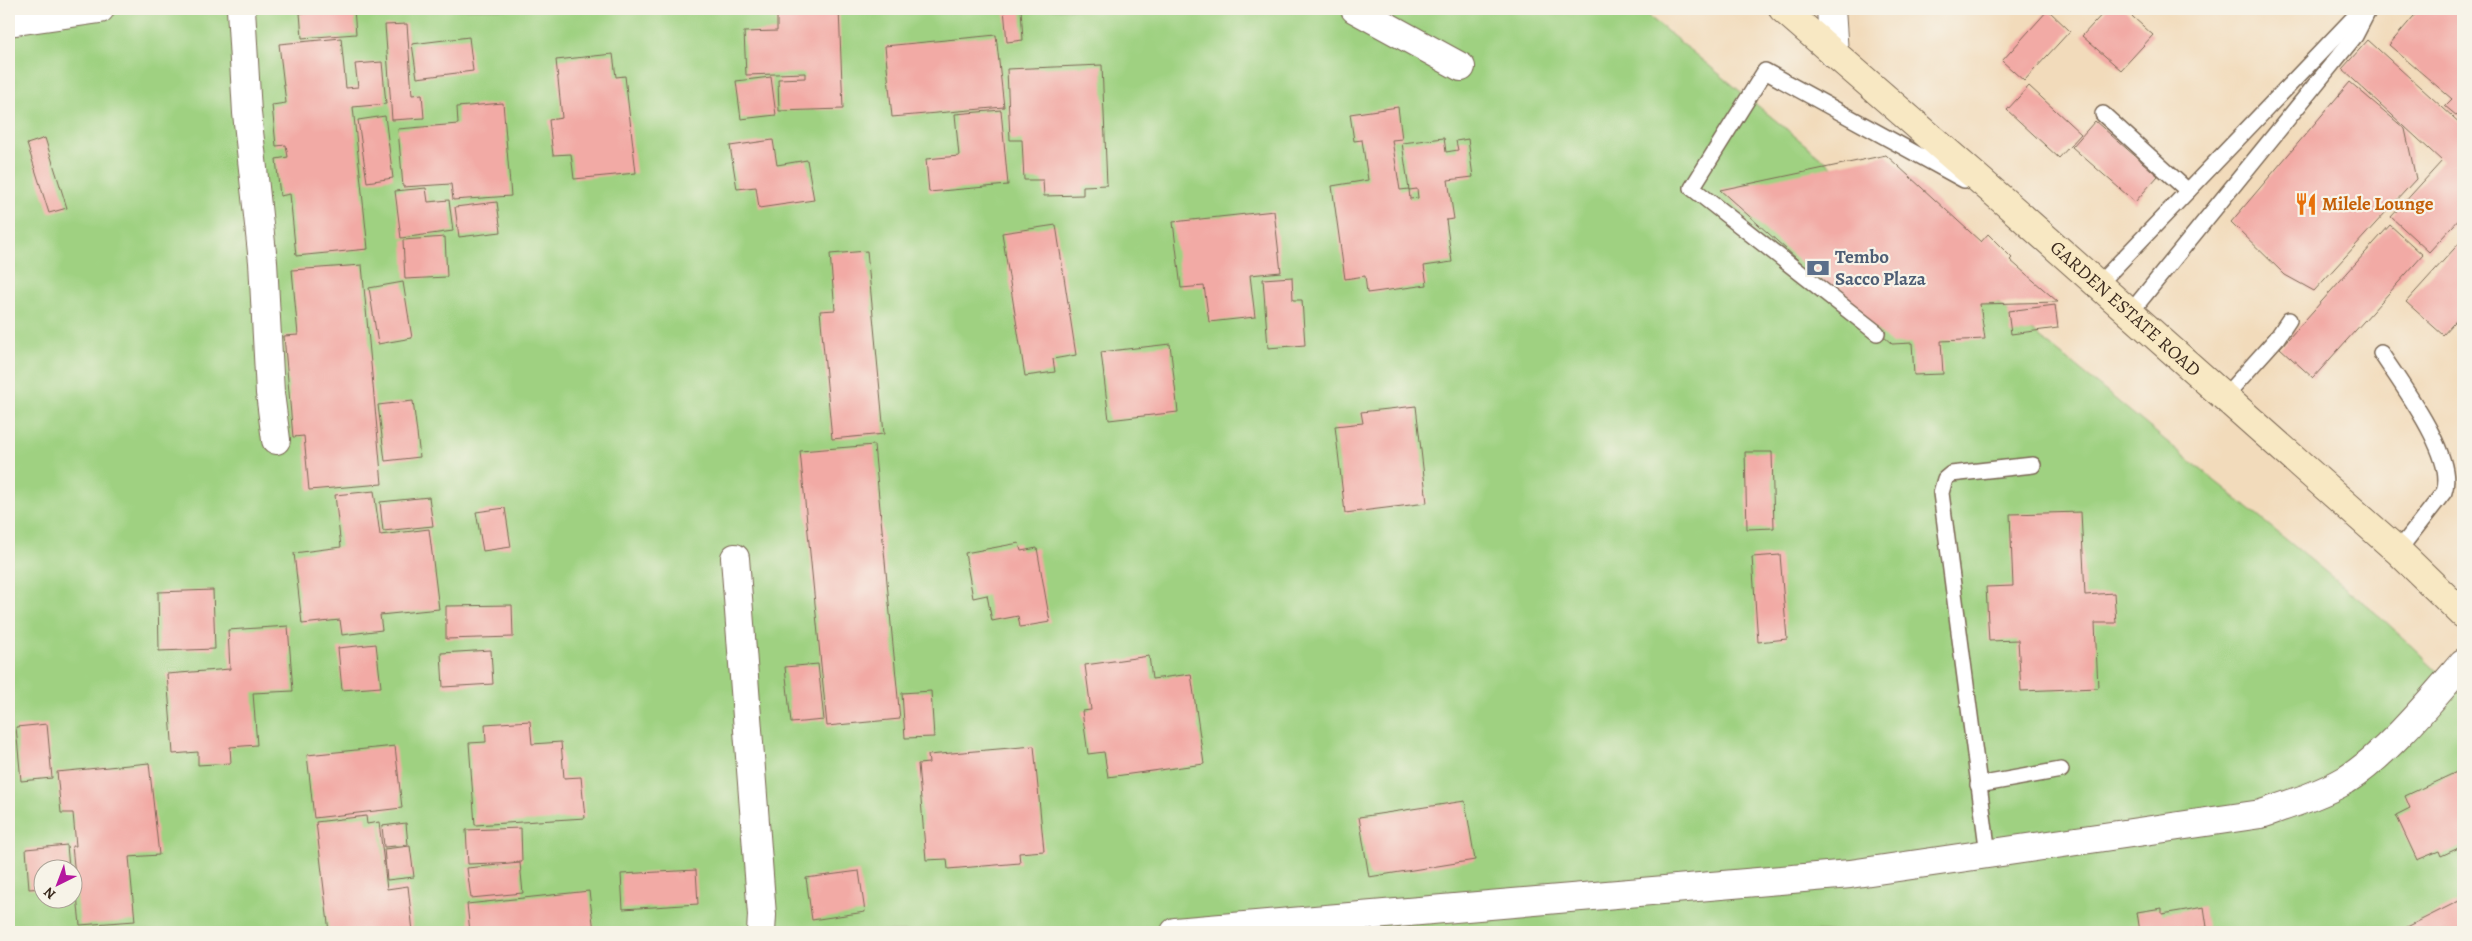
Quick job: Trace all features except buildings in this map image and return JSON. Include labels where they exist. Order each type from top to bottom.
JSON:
[{"type":"street","points":[[9,22],[100,9]]},
{"type":"street","points":[[241,9],[247,113],[263,262],[270,393],[276,440]]},
{"type":"street","points":[[1355,9],[1461,66]]},
{"type":"street","name":"GARDEN ESTATE ROAD","points":[[1783,9],[2005,202],[2398,551],[2463,614]]},
{"type":"street","points":[[1831,9],[1834,54]]},
{"type":"street","points":[[735,558],[762,905],[761,932]]},
{"type":"street","points":[[1175,932],[1850,874],[2261,814],[2308,799],[2347,779],[2382,750],[2463,663]]},
{"type":"lane","points":[[2098,285],[2362,9]]},
{"type":"lane","points":[[2130,313],[2355,36],[2369,9]]},
{"type":"lane","points":[[1877,333],[1692,188],[1765,71],[2005,202]]},
{"type":"lane","points":[[2103,114],[2188,191]]},
{"type":"lane","points":[[2224,397],[2277,338],[2289,320]]},
{"type":"lane","points":[[2381,353],[2428,427],[2443,463],[2447,484],[2440,498],[2398,551]]},
{"type":"lane","points":[[1988,854],[1941,493],[1942,486],[1951,474],[2033,465]]},
{"type":"lane","points":[[1978,785],[2062,770]]},
{"type":"green space","points":[[9,9],[1640,9],[2383,619],[2463,695],[2463,932],[9,932]]},
{"type":"place","name":"Milele Lounge","points":[[2306,204]]},
{"type":"place","name":"Tembo Sacco Plaza","points":[[1818,268]]}]
